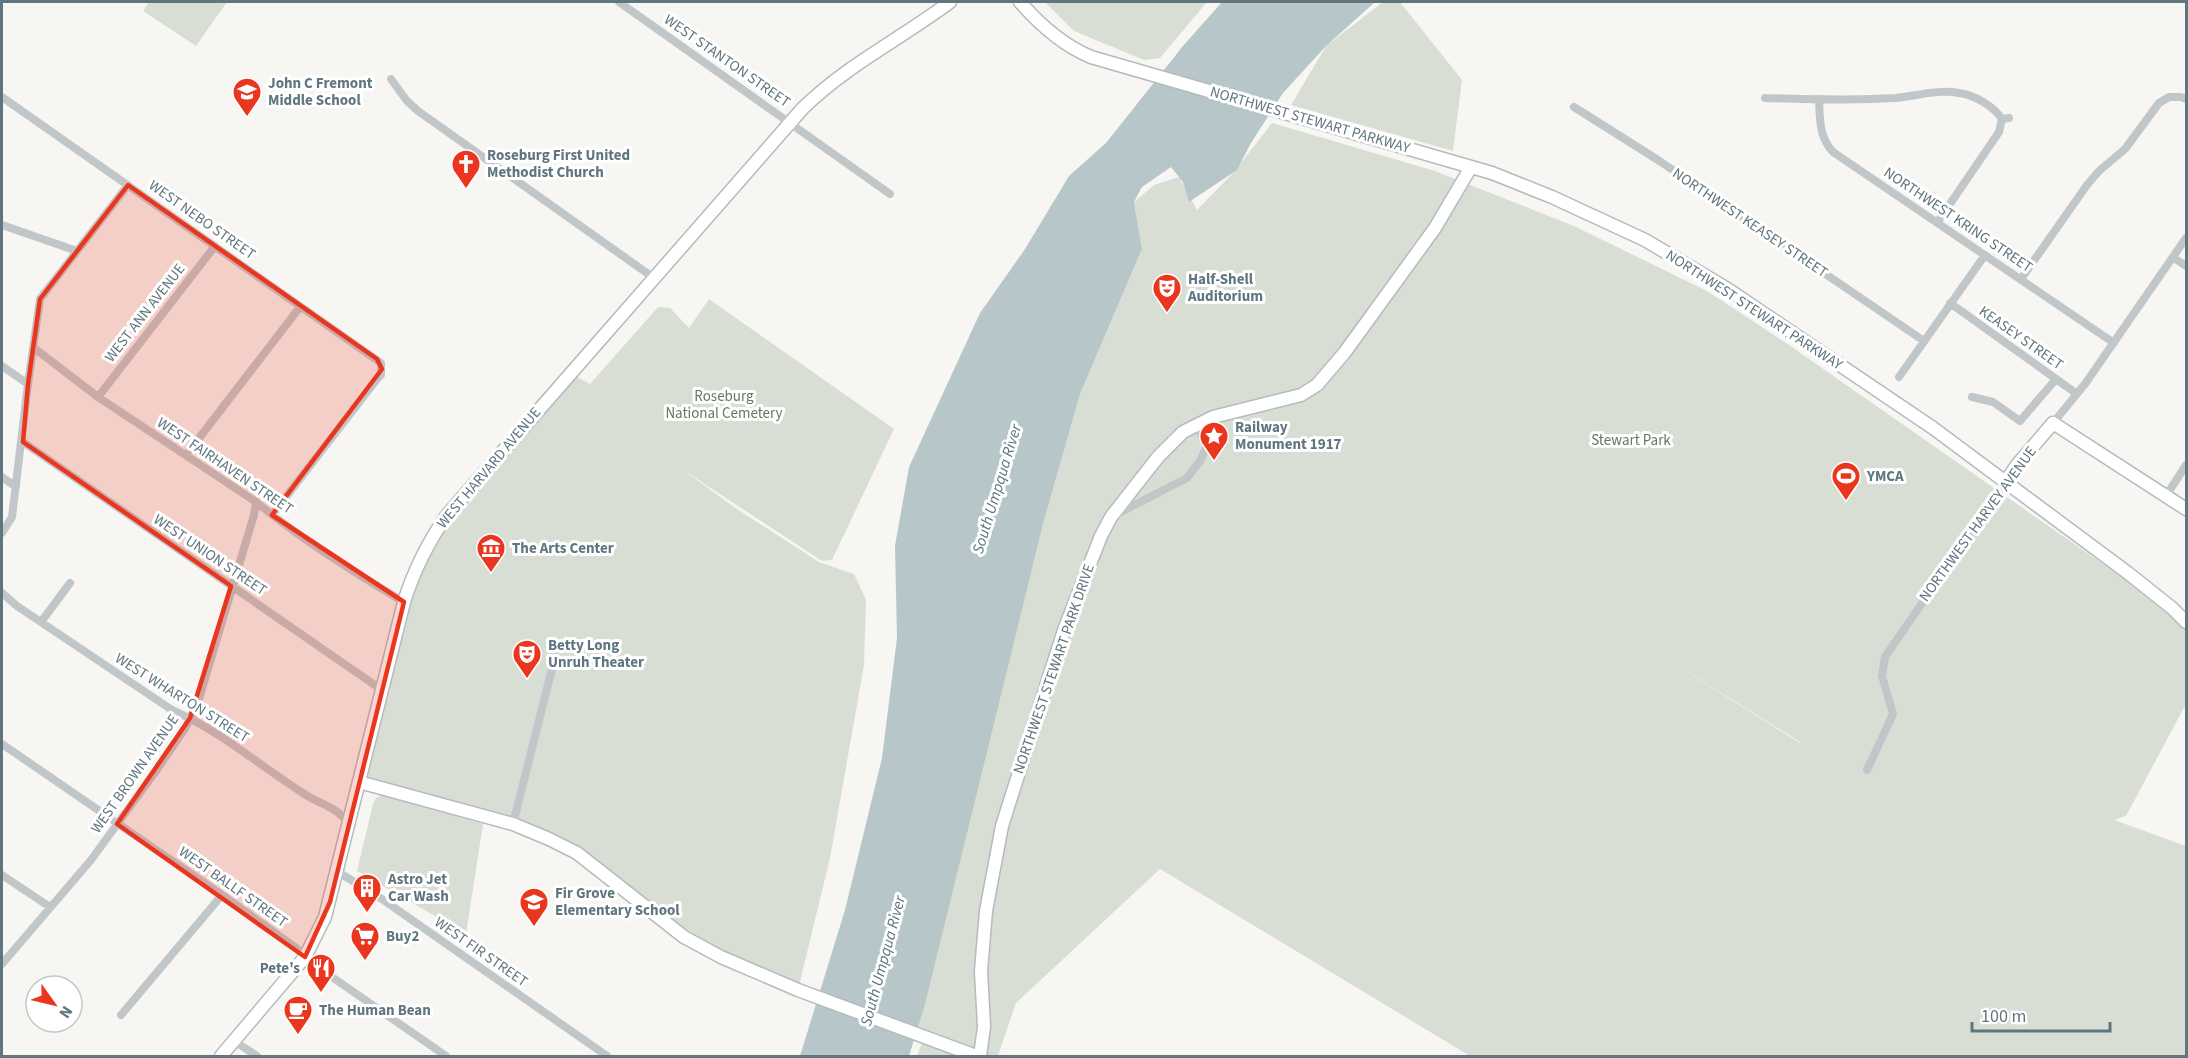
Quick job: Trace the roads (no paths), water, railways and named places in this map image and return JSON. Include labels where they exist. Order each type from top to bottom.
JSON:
[{"type":"main road","name":"WEST HARVARD AVENUE","points":[[221,1056],[305,957],[325,917],[404,602],[421,556],[447,515],[789,123],[835,79],[950,2]]},
{"type":"main road","name":"NORTHWEST STEWART PARKWAY","points":[[1020,2],[1051,33],[1091,57],[1492,173],[1552,197],[1645,240],[1754,306],[1933,428],[2156,595],[2187,622]]},
{"type":"main road","name":"NORTHWEST STEWART PARK DRIVE","points":[[359,782],[513,824],[549,838],[577,853],[684,937],[742,966],[798,990],[978,1056],[984,1027],[981,971],[986,910],[1002,826],[1064,630],[1101,536],[1111,517],[1173,440],[1213,417],[1285,401],[1317,385],[1345,352],[1435,228],[1471,167]]},
{"type":"main road","name":"NORTHWEST HARVEY AVENUE","points":[[2006,482],[2017,465],[2053,423]]},
{"type":"main road","points":[[2053,423],[2187,509]]},
{"type":"street","name":"WEST STANTON STREET","points":[[619,2],[890,194]]},
{"type":"street","points":[[391,79],[407,101],[418,111],[654,278]]},
{"type":"street","points":[[1765,98],[1895,98],[1945,92],[1959,93],[1980,100],[1995,110],[2005,119],[1999,132],[1937,223]]},
{"type":"street","name":"WEST NEBO STREET","points":[[2,97],[381,363],[382,369],[377,379],[272,515]]},
{"type":"street","points":[[2021,279],[2087,185],[2098,171],[2125,149],[2159,103],[2169,97],[2187,99]]},
{"type":"street","name":"NORTHWEST KRING STREET","points":[[1818,99],[1821,135],[1833,152],[2114,343]]},
{"type":"street","name":"NORTHWEST KEASEY STREET","points":[[1574,107],[1658,160],[1924,341]]},
{"type":"street","points":[[2,533],[12,517],[40,300],[128,185]]},
{"type":"street","points":[[2,225],[77,251]]},
{"type":"street","name":"NORTHWEST HARVEY AVENUE","points":[[2053,423],[2114,343],[2187,238]]},
{"type":"street","name":"WEST ANN AVENUE","points":[[98,397],[215,246]]},
{"type":"street","points":[[1899,377],[1985,255]]},
{"type":"street","points":[[2174,258],[2187,266]]},
{"type":"street","name":"KEASEY STREET","points":[[1950,303],[2077,394]]},
{"type":"street","points":[[186,455],[300,307]]},
{"type":"street","name":"WEST FAIRHAVEN STREET","points":[[34,348],[98,397],[256,502],[371,583],[404,602]]},
{"type":"street","points":[[2,366],[28,384]]},
{"type":"street","points":[[2020,421],[2056,379]]},
{"type":"street","points":[[1972,397],[1993,402],[2028,428]]},
{"type":"street","points":[[1111,517],[1187,478],[1200,461],[1207,446],[1197,425]]},
{"type":"street","name":"WEST UNION STREET","points":[[23,442],[382,690]]},
{"type":"street","points":[[2166,496],[2187,465]]},
{"type":"street","points":[[2,477],[16,487]]},
{"type":"street","name":"NORTHWEST HARVEY AVENUE","points":[[1867,770],[1893,714],[1881,670],[1885,657],[2006,482]]},
{"type":"street","name":"WEST BROWN AVENUE","points":[[2,964],[91,860],[178,741],[204,684],[231,586],[254,516],[256,502]]},
{"type":"street","points":[[41,622],[70,584]]},
{"type":"street","name":"WEST WHARTON STREET","points":[[2,593],[172,710],[190,718],[308,796],[332,807],[342,814],[348,823]]},
{"type":"street","points":[[513,824],[555,657]]},
{"type":"street","name":"WEST BALLF STREET","points":[[2,744],[222,895],[305,957],[446,1056]]},
{"type":"street","name":"WEST FIR STREET","points":[[338,872],[379,897],[607,1056]]},
{"type":"street","points":[[2,875],[50,907]]},
{"type":"street","points":[[121,1015],[222,895]]},
{"type":"street","points":[[234,1041],[257,1056]]},
{"type":"water","name":"South Umpqua River","points":[[1222,2],[1375,2],[1326,46],[1283,93],[1251,143],[1237,170],[1189,202],[1183,182],[1171,167],[1142,187],[1134,202],[1142,249],[1080,394],[1043,524],[925,1004],[909,1056],[800,1056],[845,910],[882,758],[897,638],[895,546],[909,467],[980,313],[1025,249],[1069,176],[1106,143],[1183,46]]},
{"type":"place","name":"John C Fremont Middle School","points":[[247,118]]},
{"type":"place","name":"Roseburg First United Methodist Church","points":[[466,190]]},
{"type":"place","name":"Half-Shell Auditorium","points":[[1167,314]]},
{"type":"place","name":"Railway Monument 1917","points":[[1214,462]]},
{"type":"place","name":"YMCA","points":[[1846,502]]},
{"type":"place","name":"The Arts Center","points":[[491,574]]},
{"type":"place","name":"Betty Long Unruh Theater","points":[[527,680]]},
{"type":"place","name":"Astro Jet Car Wash","points":[[367,914]]},
{"type":"place","name":"Fir Grove Elementary School","points":[[534,928]]},
{"type":"place","name":"Buy2","points":[[365,962]]},
{"type":"place","name":"Pete's","points":[[321,994]]},
{"type":"place","name":"The Human Bean","points":[[298,1036]]},
{"type":"park label","name":"Roseburg National Cemetery","points":[[724,404]]},
{"type":"park label","name":"Stewart Park","points":[[1631,440]]}]
